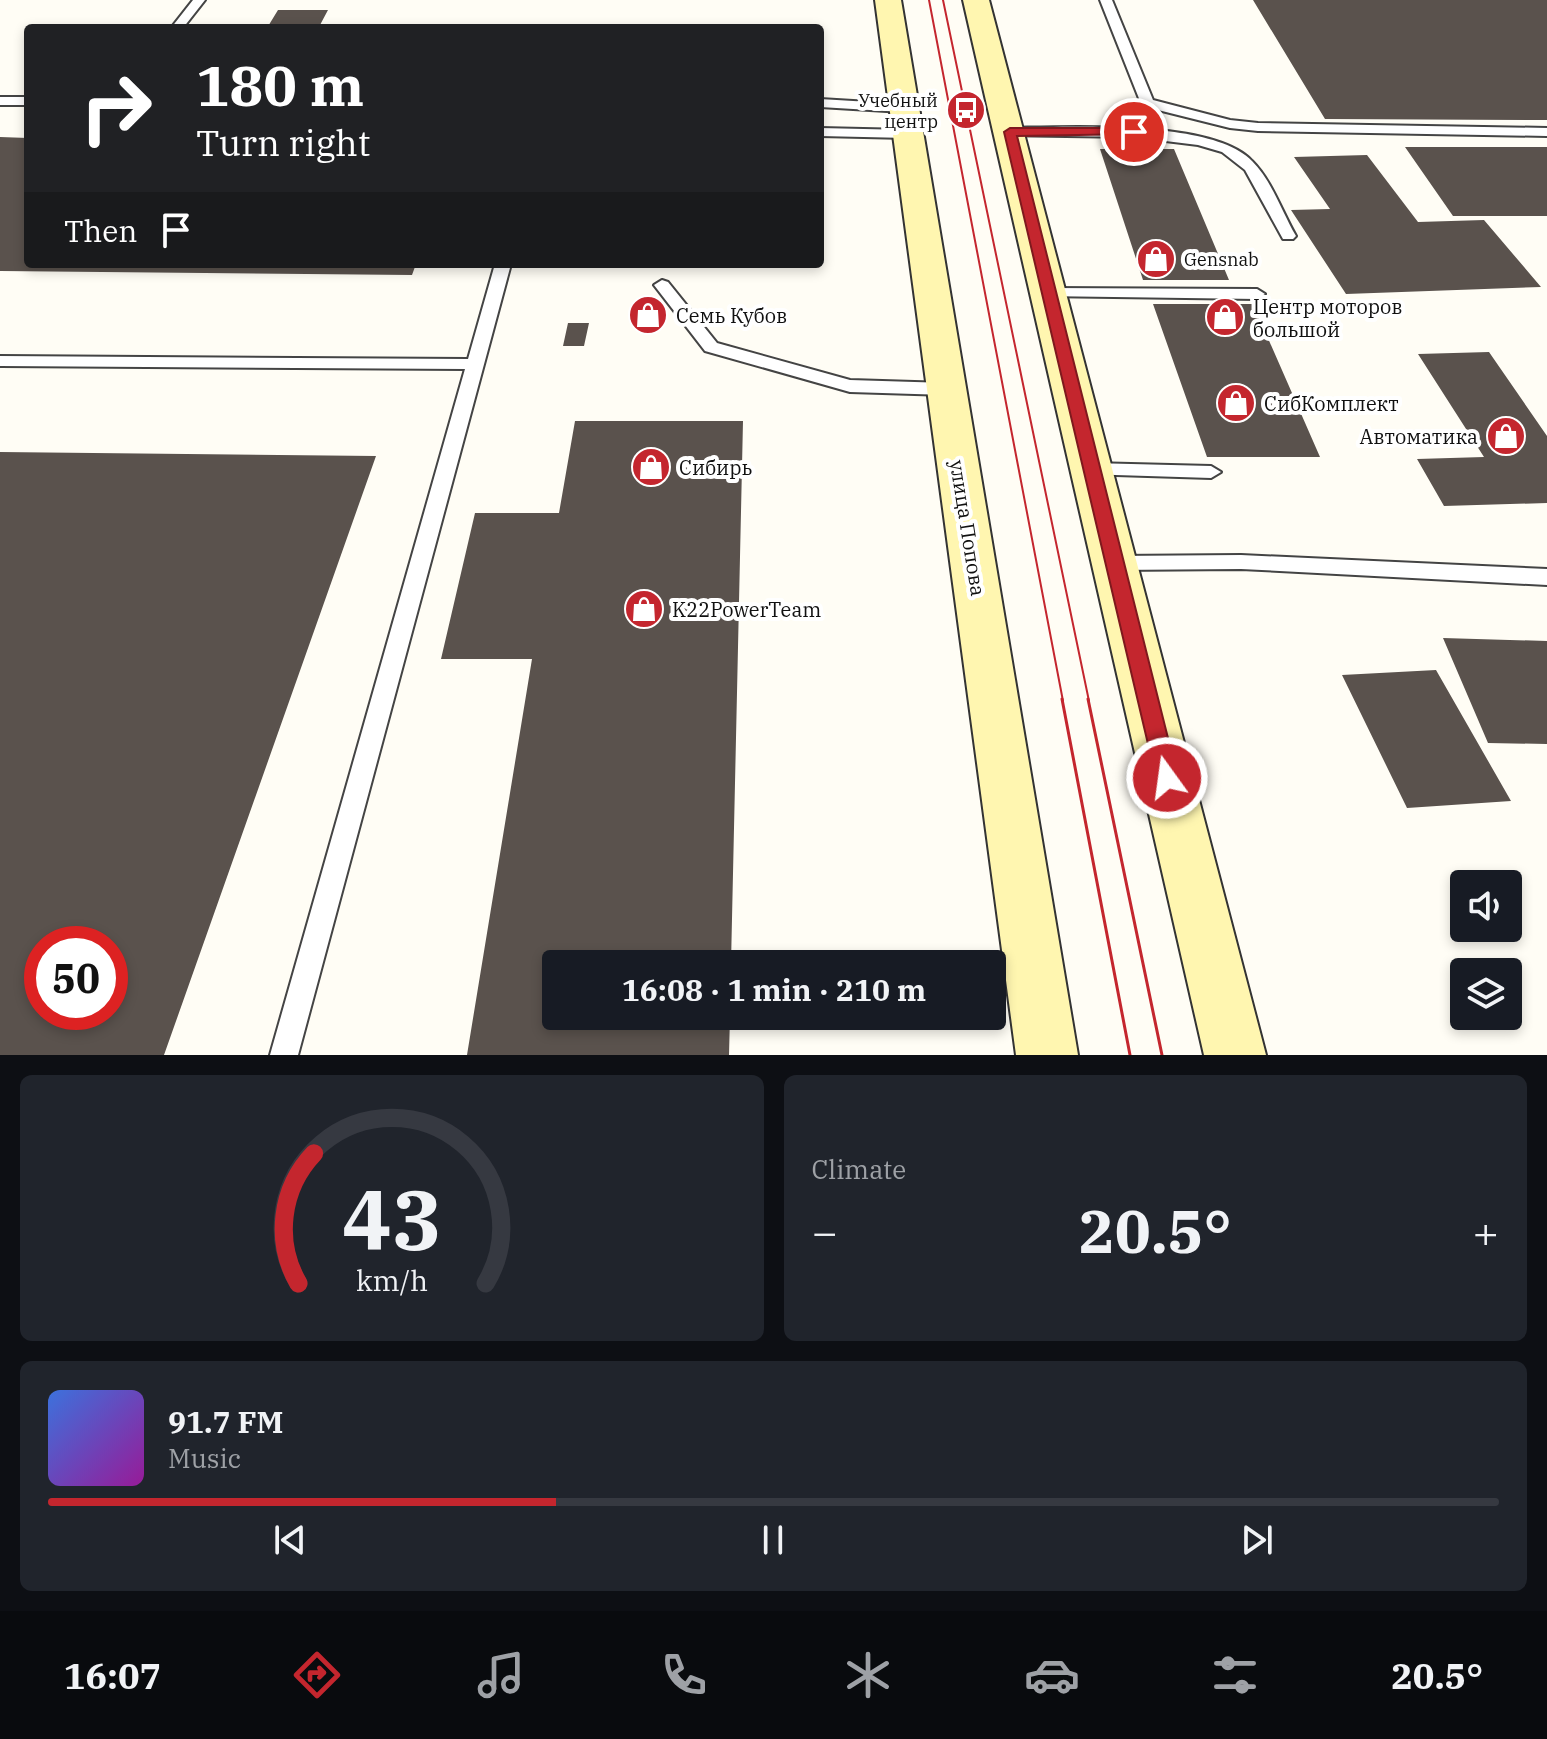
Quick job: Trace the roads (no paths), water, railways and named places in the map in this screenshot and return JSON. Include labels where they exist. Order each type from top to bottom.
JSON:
[{"type":"main road","name":"улица Попова","points":[[888,0],[1047,1055]]},
{"type":"main road","points":[[976,0],[1235,1055]]},
{"type":"lane","points":[[180,24],[199,0]]},
{"type":"lane","points":[[1106,0],[1147,103],[1230,124],[1258,127],[1547,132]]},
{"type":"lane","points":[[0,101],[24,101]]},
{"type":"lane","points":[[824,104],[905,121]]},
{"type":"lane","points":[[824,131],[905,121]]},
{"type":"lane","points":[[1010,132],[1134,132],[1219,148],[1245,161],[1288,236]]},
{"type":"lane","points":[[284,1055],[502,268]]},
{"type":"lane","points":[[662,285],[711,347],[850,386],[947,389]]},
{"type":"lane","points":[[1048,293],[1257,294]]},
{"type":"lane","points":[[0,361],[477,364]]},
{"type":"lane","points":[[1091,469],[1211,472]]},
{"type":"lane","points":[[1114,563],[1241,562],[1547,577]]},
{"type":"tram line","points":[[929,0],[1063,701]]},
{"type":"tram line","points":[[943,0],[1089,701]]},
{"type":"tram line","points":[[1062,699],[1130,1055]]},
{"type":"tram line","points":[[1088,699],[1162,1055]]},
{"type":"place","name":"Учебный центр","points":[[966,110]]},
{"type":"place","name":"Gensnab","points":[[1156,259]]},
{"type":"place","name":"Семь Кубов","points":[[648,315]]},
{"type":"place","name":"Центр моторов большой","points":[[1225,317]]},
{"type":"place","name":"СибКомплект","points":[[1236,403]]},
{"type":"place","name":"Автоматика","points":[[1506,436]]},
{"type":"place","name":"Сибирь","points":[[651,467]]},
{"type":"place","name":"K22PowerTeam","points":[[644,609]]}]
